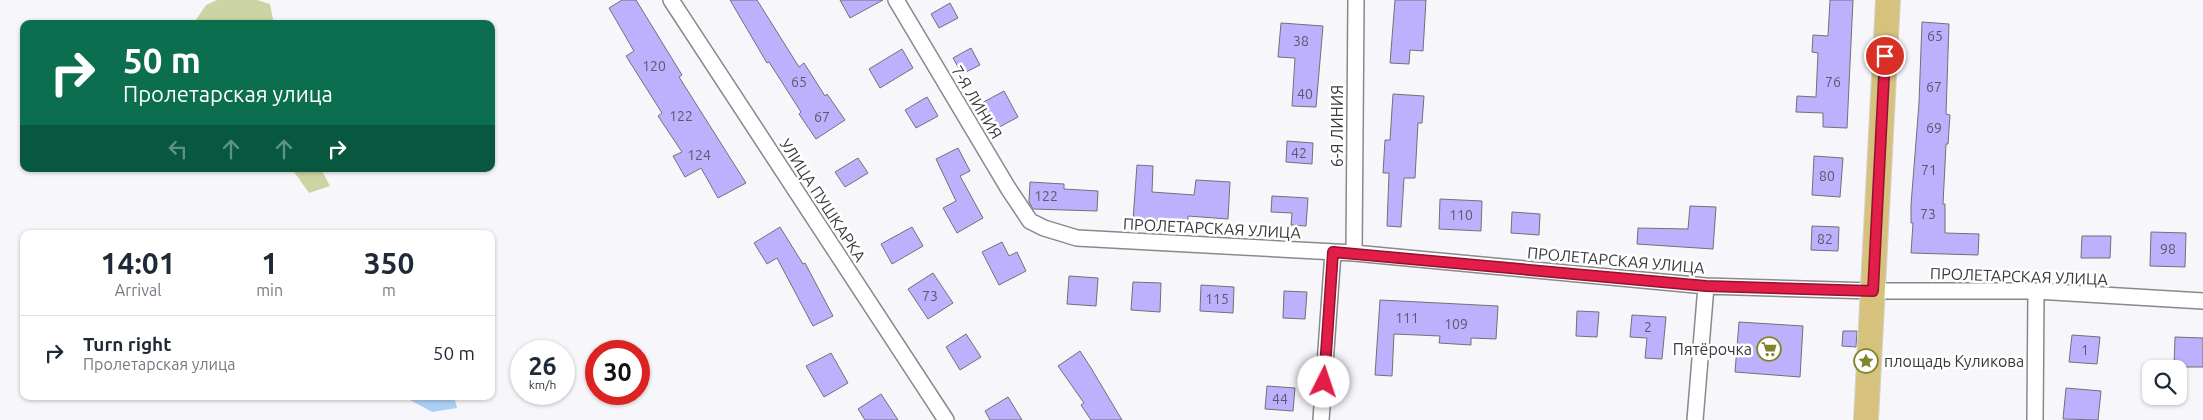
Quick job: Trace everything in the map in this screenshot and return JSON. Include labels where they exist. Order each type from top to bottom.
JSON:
[{"type":"main road","points":[[1866,420],[1888,0]]},
{"type":"street","name":"УЛИЦА ПУШКАРКА","points":[[671,0],[946,420]]},
{"type":"street","name":"7-Я ЛИНИЯ","points":[[896,0],[1008,188],[1030,221]]},
{"type":"street","name":"6-Я ЛИНИЯ","points":[[1354,253],[1356,0]]},
{"type":"street","name":"ПРОЛЕТАРСКАЯ УЛИЦА","points":[[1030,221],[1044,228],[1077,238],[1354,253],[1706,286],[1873,291],[2036,291],[2203,301]]},
{"type":"street","points":[[1321,420],[1333,252]]},
{"type":"street","points":[[1695,420],[1706,286]]},
{"type":"street","points":[[2035,420],[2036,291]]},
{"type":"green space","points":[[217,0],[257,0],[270,4],[273,20],[196,20],[206,5]]},
{"type":"green space","points":[[294,172],[323,172],[330,186],[309,193]]},
{"type":"water","points":[[410,400],[455,400],[457,408],[432,412]]},
{"type":"building","points":[[622,0],[636,0],[682,75],[679,77],[746,183],[718,198],[701,168],[685,177],[673,156],[682,152],[658,116],[662,113],[626,56],[634,51],[609,8]]},
{"type":"building","points":[[730,0],[757,0],[799,67],[804,63],[825,96],[827,94],[845,120],[816,139],[769,62],[767,63]]},
{"type":"building","points":[[840,0],[883,0],[850,18]]},
{"type":"building","points":[[1395,0],[1426,0],[1423,51],[1410,50],[1409,64],[1390,63]]},
{"type":"building","points":[[1830,0],[1853,0],[1847,128],[1823,127],[1823,113],[1796,112],[1797,96],[1816,97],[1818,53],[1812,52],[1813,35],[1828,36]]},
{"type":"building","points":[[950,3],[958,18],[939,28],[931,14]]},
{"type":"building","points":[[1922,22],[1949,24],[1946,114],[1950,115],[1948,144],[1946,144],[1943,204],[1945,204],[1945,233],[1979,234],[1978,255],[1911,253],[1913,223],[1911,223],[1911,205],[1919,103]]},
{"type":"building","points":[[1281,23],[1323,26],[1316,107],[1292,106],[1295,58],[1278,57]]},
{"type":"building","points":[[971,48],[980,65],[962,74],[953,58]]},
{"type":"building","points":[[902,49],[913,68],[880,88],[869,69]]},
{"type":"building","points":[[1004,91],[1018,117],[994,130],[980,104]]},
{"type":"building","points":[[1393,94],[1424,96],[1422,123],[1418,123],[1415,178],[1404,178],[1401,227],[1387,226],[1389,173],[1383,173],[1385,140],[1390,140]]},
{"type":"building","points":[[927,97],[938,116],[916,128],[905,110]]},
{"type":"building","points":[[1287,141],[1313,143],[1312,164],[1286,162]]},
{"type":"building","points":[[958,148],[970,171],[960,176],[983,218],[957,233],[943,208],[956,201],[936,159]]},
{"type":"building","points":[[1814,156],[1843,158],[1840,197],[1812,195]]},
{"type":"building","points":[[858,158],[868,173],[845,187],[835,172]]},
{"type":"building","points":[[1137,165],[1153,166],[1152,192],[1194,195],[1196,180],[1230,182],[1228,219],[1188,216],[1188,223],[1133,220]]},
{"type":"building","points":[[1030,182],[1064,184],[1064,189],[1098,191],[1097,211],[1033,209],[1029,202]]},
{"type":"building","points":[[1272,196],[1308,198],[1306,226],[1291,225],[1292,213],[1271,212]]},
{"type":"building","points":[[1440,199],[1482,201],[1481,231],[1439,229]]},
{"type":"building","points":[[1690,206],[1716,207],[1713,249],[1637,244],[1638,228],[1688,229]]},
{"type":"building","points":[[1512,212],[1540,214],[1539,235],[1511,233]]},
{"type":"building","points":[[1812,226],[1839,227],[1838,251],[1811,250]]},
{"type":"building","points":[[780,227],[803,264],[805,263],[833,316],[813,326],[777,258],[767,264],[754,243]]},
{"type":"building","points":[[912,227],[923,246],[892,264],[881,244]]},
{"type":"building","points":[[2151,232],[2186,233],[2185,267],[2150,266]]},
{"type":"building","points":[[2082,236],[2111,236],[2110,258],[2081,258]]},
{"type":"building","points":[[1002,242],[1009,256],[1017,252],[1026,271],[999,285],[982,252]]},
{"type":"building","points":[[933,273],[953,303],[928,319],[908,289]]},
{"type":"building","points":[[1069,276],[1098,278],[1096,306],[1067,304]]},
{"type":"building","points":[[1133,282],[1161,283],[1160,312],[1131,310]]},
{"type":"building","points":[[1201,285],[1234,287],[1233,313],[1200,311]]},
{"type":"building","points":[[1284,291],[1307,292],[1305,319],[1283,318]]},
{"type":"building","points":[[1380,300],[1498,306],[1496,339],[1471,338],[1471,345],[1439,343],[1440,336],[1394,334],[1392,376],[1375,375]]},
{"type":"building","points":[[1577,311],[1599,312],[1597,337],[1576,336]]},
{"type":"building","points":[[1632,315],[1666,317],[1662,359],[1645,358],[1647,338],[1630,337]]},
{"type":"building","name":"Пятёрочка","points":[[1739,322],[1803,326],[1800,377],[1735,372]]},
{"type":"building","points":[[1843,331],[1857,331],[1856,347],[1842,346]]},
{"type":"building","points":[[966,334],[981,357],[960,370],[946,347]]},
{"type":"building","points":[[2072,335],[2100,337],[2097,364],[2069,362]]},
{"type":"building","points":[[2175,337],[2203,338],[2203,367],[2187,367],[2187,360],[2174,360]]},
{"type":"building","points":[[1080,351],[1122,420],[1091,420],[1081,405],[1084,403],[1058,366]]},
{"type":"building","points":[[831,353],[848,383],[824,397],[806,366]]},
{"type":"building","points":[[1267,386],[1295,388],[1293,411],[1265,409]]},
{"type":"building","points":[[2066,388],[2101,391],[2098,420],[2063,419]]},
{"type":"building","points":[[881,394],[898,420],[865,420],[858,409]]},
{"type":"building","points":[[1008,397],[1022,420],[990,420],[985,411]]},
{"type":"place","name":"Пятёрочка","points":[[1769,349]]},
{"type":"place","name":"площадь Куликова","points":[[1866,361]]},
{"type":"route","points":[[1324,382],[1333,252],[1706,286],[1873,291],[1885,56]]}]
